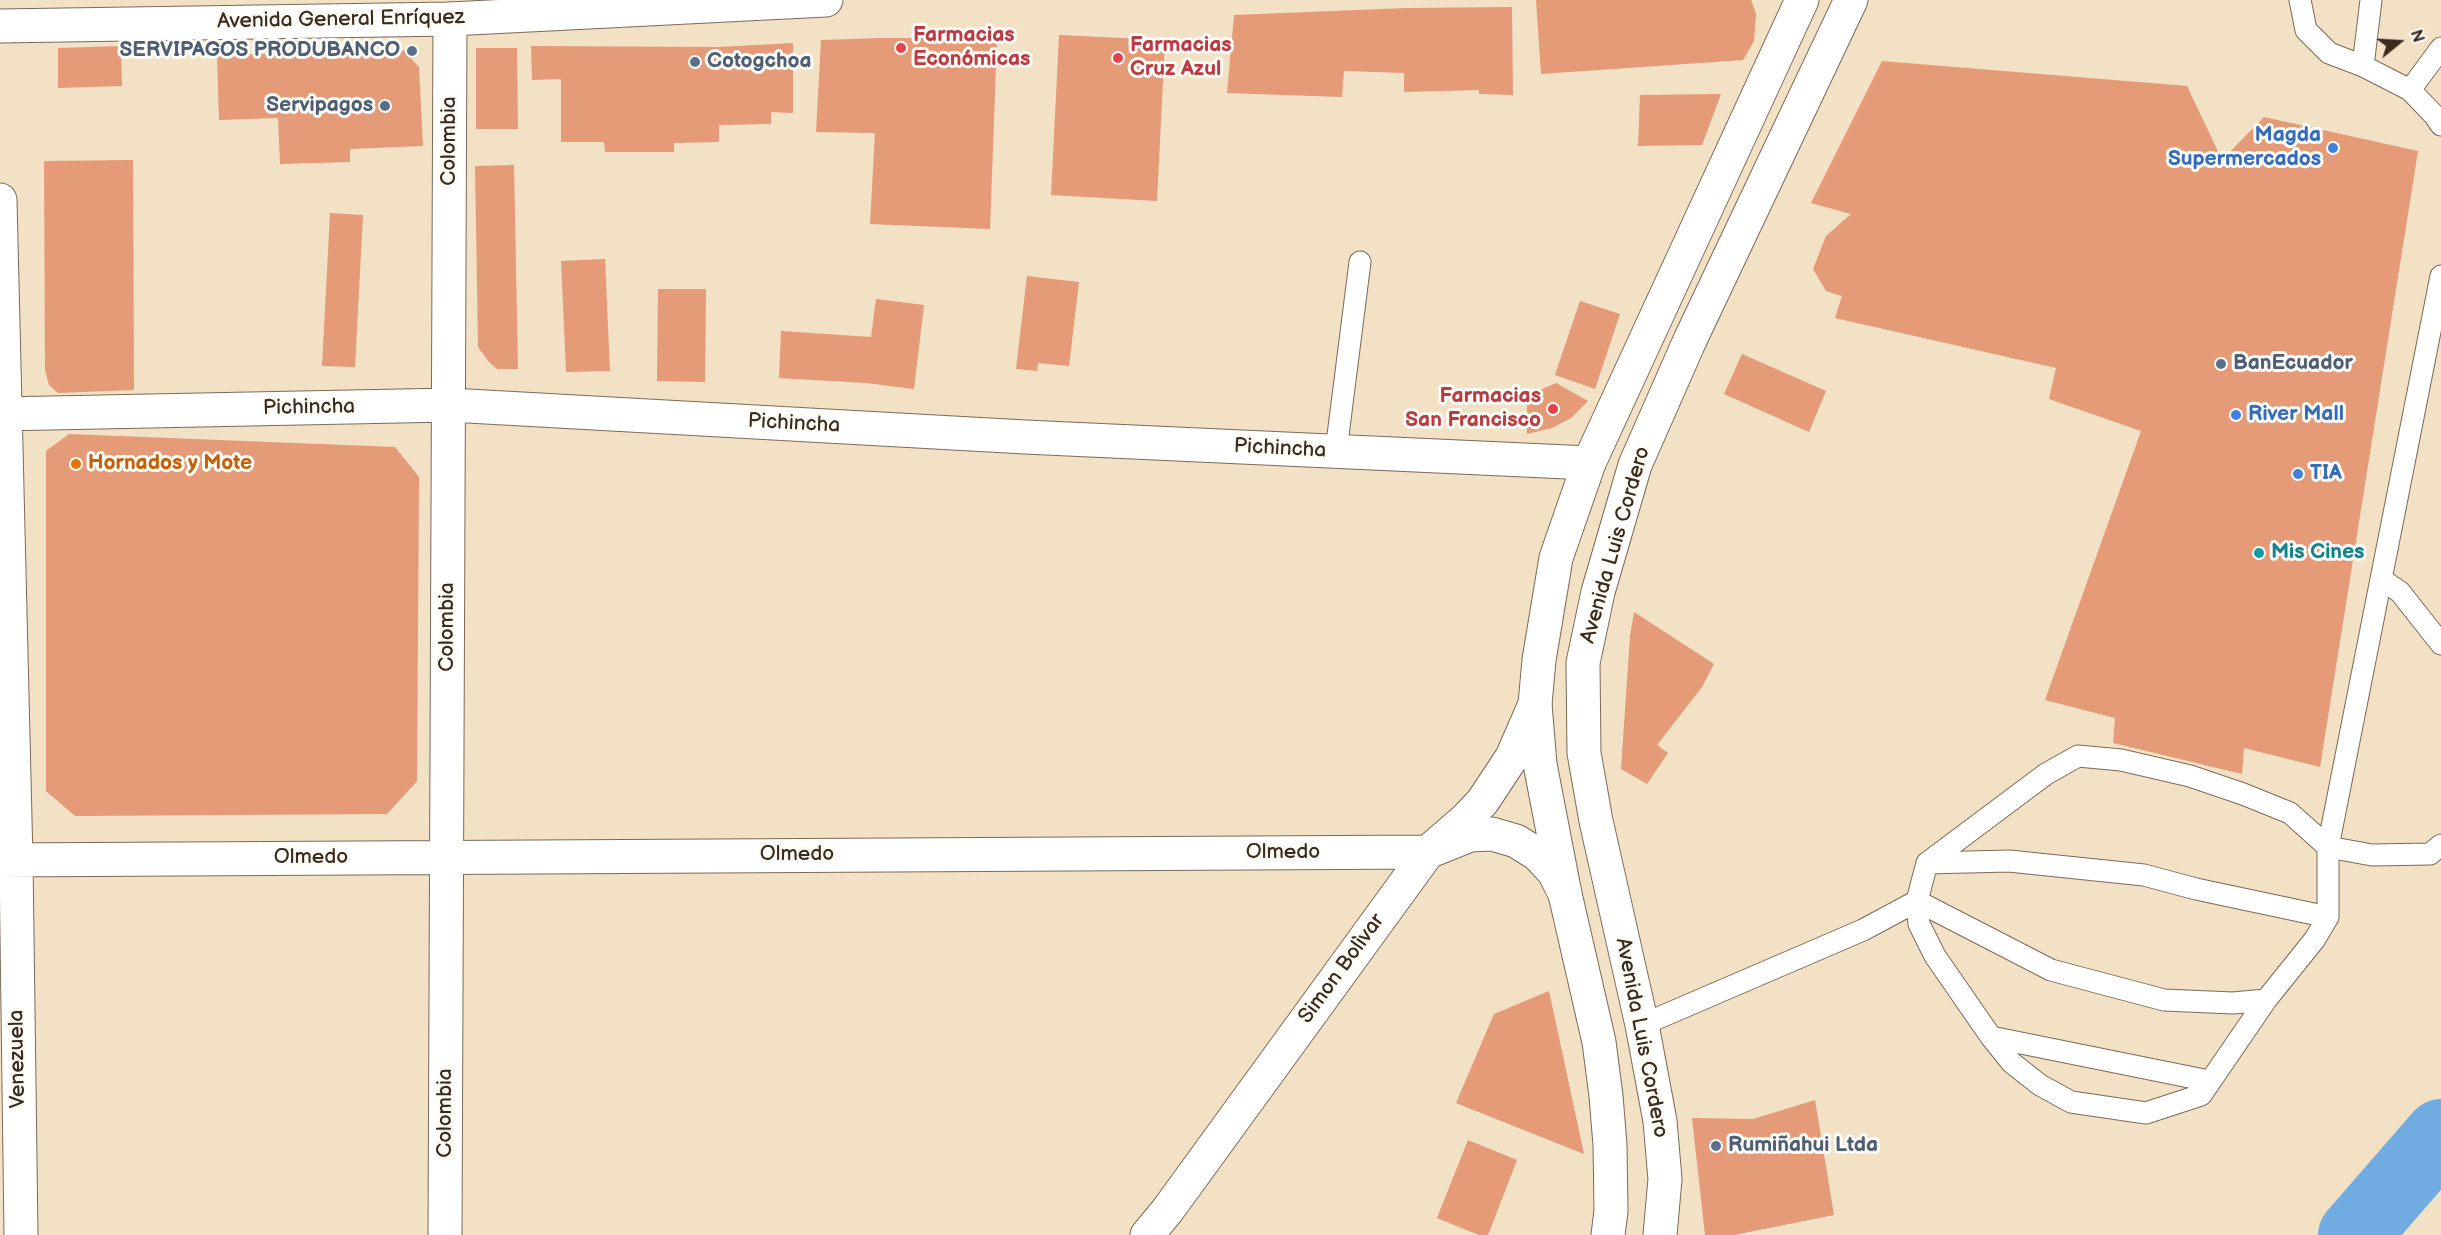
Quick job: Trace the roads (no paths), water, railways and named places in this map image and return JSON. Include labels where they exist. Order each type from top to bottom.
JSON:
[{"type":"street","name":"Avenida General Enríquez","points":[[0,26],[450,19],[826,0]]},
{"type":"street","name":"Avenida Luis Cordero","points":[[1608,1235],[1611,1211],[1606,1096],[1599,1042],[1565,894],[1540,764],[1535,704],[1539,660],[1556,558],[1589,463],[1802,0]]},
{"type":"street","name":"Avenida Luis Cordero","points":[[1660,1235],[1665,1179],[1661,1132],[1642,1024],[1596,821],[1584,753],[1583,663],[1598,592],[1635,465],[1690,340],[1851,0]]},
{"type":"street","name":"Colombia","points":[[445,1235],[450,19]]},
{"type":"street","name":"Venezuela","points":[[0,200],[8,860],[21,1235]]},
{"type":"street","name":"Pichincha","points":[[3,414],[450,405],[1013,436],[1589,463]]},
{"type":"street","name":"Simon Bolìvar","points":[[1147,1235],[1167,1212],[1428,852],[1466,820],[1483,801],[1512,757],[1535,704]]},
{"type":"street","name":"Olmedo","points":[[8,860],[1428,852],[1470,835],[1492,834],[1516,841],[1537,854],[1554,872],[1565,894]]},
{"type":"lane","points":[[2300,0],[2306,30],[2329,53],[2363,66],[2410,90],[2441,125]]},
{"type":"lane","points":[[2363,66],[2371,0]]},
{"type":"lane","points":[[2410,90],[2441,48]]},
{"type":"lane","points":[[1336,452],[1360,262]]},
{"type":"lane","points":[[2441,276],[2328,847],[2328,917],[2315,939],[2266,1000],[2201,1095],[2146,1113],[2071,1102],[2040,1085],[2013,1063],[1991,1037],[1935,956],[1919,924],[1917,901],[1926,863],[2046,774],[2078,756],[2121,760],[2190,776],[2244,794],[2290,813],[2328,847],[2372,855],[2430,854],[2441,845]]},
{"type":"lane","points":[[2381,579],[2400,592],[2441,644]]},
{"type":"lane","points":[[1926,863],[2009,861],[2144,875],[2196,889],[2328,917]]},
{"type":"lane","points":[[1642,1024],[1863,930],[1917,901]]},
{"type":"lane","points":[[1917,901],[2050,970],[2164,999],[2233,1003],[2266,1000]]},
{"type":"lane","points":[[1991,1037],[2209,1081]]},
{"type":"waterway","points":[[2354,1235],[2441,1135]]},
{"type":"place","name":"Farmacias Económicas","points":[[901,48]]},
{"type":"place","name":"SERVIPAGOS PRODUBANCO","points":[[412,51]]},
{"type":"place","name":"Farmacias Cruz Azul","points":[[1118,58]]},
{"type":"place","name":"Cotogchoa","points":[[695,62]]},
{"type":"place","name":"Servipagos","points":[[385,106]]},
{"type":"place","name":"Magda Supermercados","points":[[2333,148]]},
{"type":"place","name":"BanEcuador","points":[[2221,364]]},
{"type":"place","name":"Farmacias San Francisco","points":[[1553,409]]},
{"type":"place","name":"River Mall","points":[[2236,415]]},
{"type":"place","name":"Hornados y Mote","points":[[76,464]]},
{"type":"place","name":"TIA","points":[[2298,474]]},
{"type":"place","name":"Mis Cines","points":[[2259,553]]},
{"type":"place","name":"Rumiñahui Ltda","points":[[1716,1146]]}]
